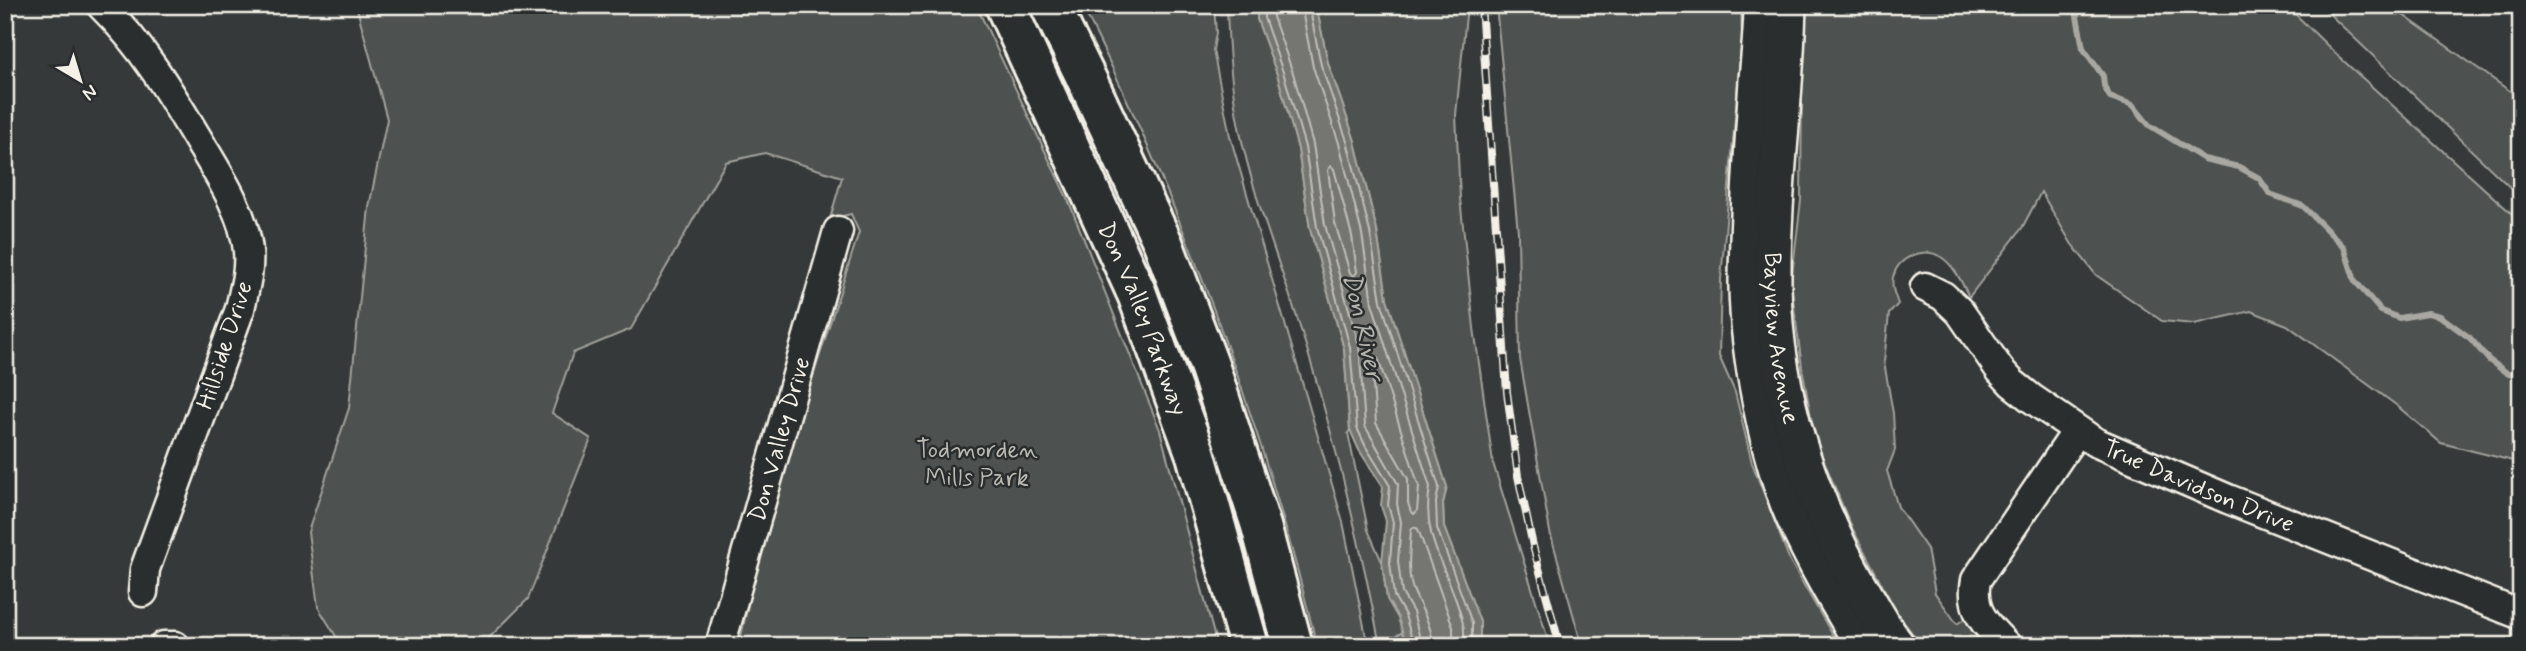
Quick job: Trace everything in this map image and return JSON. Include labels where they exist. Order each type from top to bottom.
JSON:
[{"type":"highway","name":"Don Valley Parkway","points":[[1005,5],[1136,294],[1196,454],[1249,646]]},
{"type":"highway","name":"Don Valley Parkway","points":[[1050,5],[1163,243],[1210,368],[1252,500],[1293,646]]},
{"type":"main road","name":"Bayview Avenue","points":[[1762,5],[1748,275],[1751,341],[1761,400],[1792,513],[1827,585],[1864,646]]},
{"type":"main road","name":"Bayview Avenue","points":[[1788,5],[1773,285],[1776,338],[1786,397],[1816,502],[1852,574],[1897,646]]},
{"type":"street","name":"Hillside Drive","points":[[101,5],[123,26],[153,65],[184,116],[227,188],[248,249],[248,274],[240,309],[145,569],[143,592]]},
{"type":"street","name":"Don Valley Drive","points":[[720,646],[838,231]]},
{"type":"street","name":"True Davidson Drive","points":[[1925,287],[1943,296],[1960,312],[2012,383],[2095,442],[2228,499],[2521,615]]},
{"type":"street","points":[[2007,646],[1988,627],[1975,606],[1976,580],[2077,431]]},
{"type":"street","points":[[164,646],[175,646]]},
{"type":"green space","name":"Todmorden Mills Park","points":[[356,5],[976,5],[1069,202],[1160,430],[1217,646],[739,646],[764,531],[859,232],[851,214],[830,219],[842,177],[765,153],[726,162],[631,329],[573,353],[552,413],[591,439],[528,599],[481,646],[342,646],[318,607],[308,532],[349,408],[369,207],[387,119]]},
{"type":"green space","points":[[1082,5],[1214,5],[1216,33],[1213,50],[1230,136],[1343,522],[1368,646],[1317,646],[1272,481],[1217,319],[1154,160]]},
{"type":"green space","points":[[1227,5],[1258,5],[1257,19],[1278,77],[1298,149],[1310,229],[1344,349],[1350,430],[1348,433],[1368,530],[1382,562],[1387,599],[1403,632],[1390,639],[1391,646],[1380,646],[1356,532],[1328,420],[1245,155],[1232,82]]},
{"type":"green space","points":[[1316,5],[1467,5],[1456,115],[1460,198],[1474,328],[1493,463],[1550,646],[1480,646],[1480,622],[1444,527],[1443,503],[1447,487],[1387,299],[1377,231],[1354,138],[1328,63]]},
{"type":"green space","points":[[1496,5],[1741,5],[1742,38],[1721,279],[1719,356],[1735,392],[1752,463],[1790,561],[1839,646],[1582,646],[1550,532],[1520,359],[1518,232]]},
{"type":"green space","points":[[1805,5],[2286,5],[2337,55],[2521,222],[2521,463],[2441,443],[2396,405],[2287,325],[2251,311],[2194,324],[2162,321],[2096,275],[2071,243],[2041,192],[2022,228],[1969,297],[1950,265],[1934,254],[1912,255],[1900,264],[1893,277],[1898,304],[1889,314],[1884,362],[1893,413],[1895,450],[1887,471],[1898,507],[1927,549],[1935,593],[1957,624],[1966,618],[1987,646],[1922,646],[1897,613],[1850,524],[1815,439],[1791,284],[1801,200]]},
{"type":"green space","points":[[2320,5],[2389,5],[2521,99],[2521,198]]},
{"type":"water","name":"Don River","points":[[1258,5],[1316,5],[1328,63],[1354,138],[1377,231],[1387,299],[1447,487],[1443,503],[1444,527],[1480,622],[1480,646],[1407,646],[1398,618],[1387,599],[1382,562],[1386,521],[1381,506],[1383,487],[1359,450],[1350,430],[1344,349],[1310,229],[1298,149],[1278,77],[1257,19]]},
{"type":"waterway","points":[[2072,5],[2076,11],[2083,48],[2103,76],[2104,86],[2110,97],[2133,105],[2149,125],[2204,159],[2239,167],[2259,178],[2270,194],[2303,206],[2344,247],[2355,281],[2381,311],[2399,318],[2428,313],[2440,316],[2470,338],[2489,360],[2507,373],[2521,374]]},
{"type":"railway","points":[[1481,5],[1507,392],[1518,476],[1533,546],[1560,646]]}]
